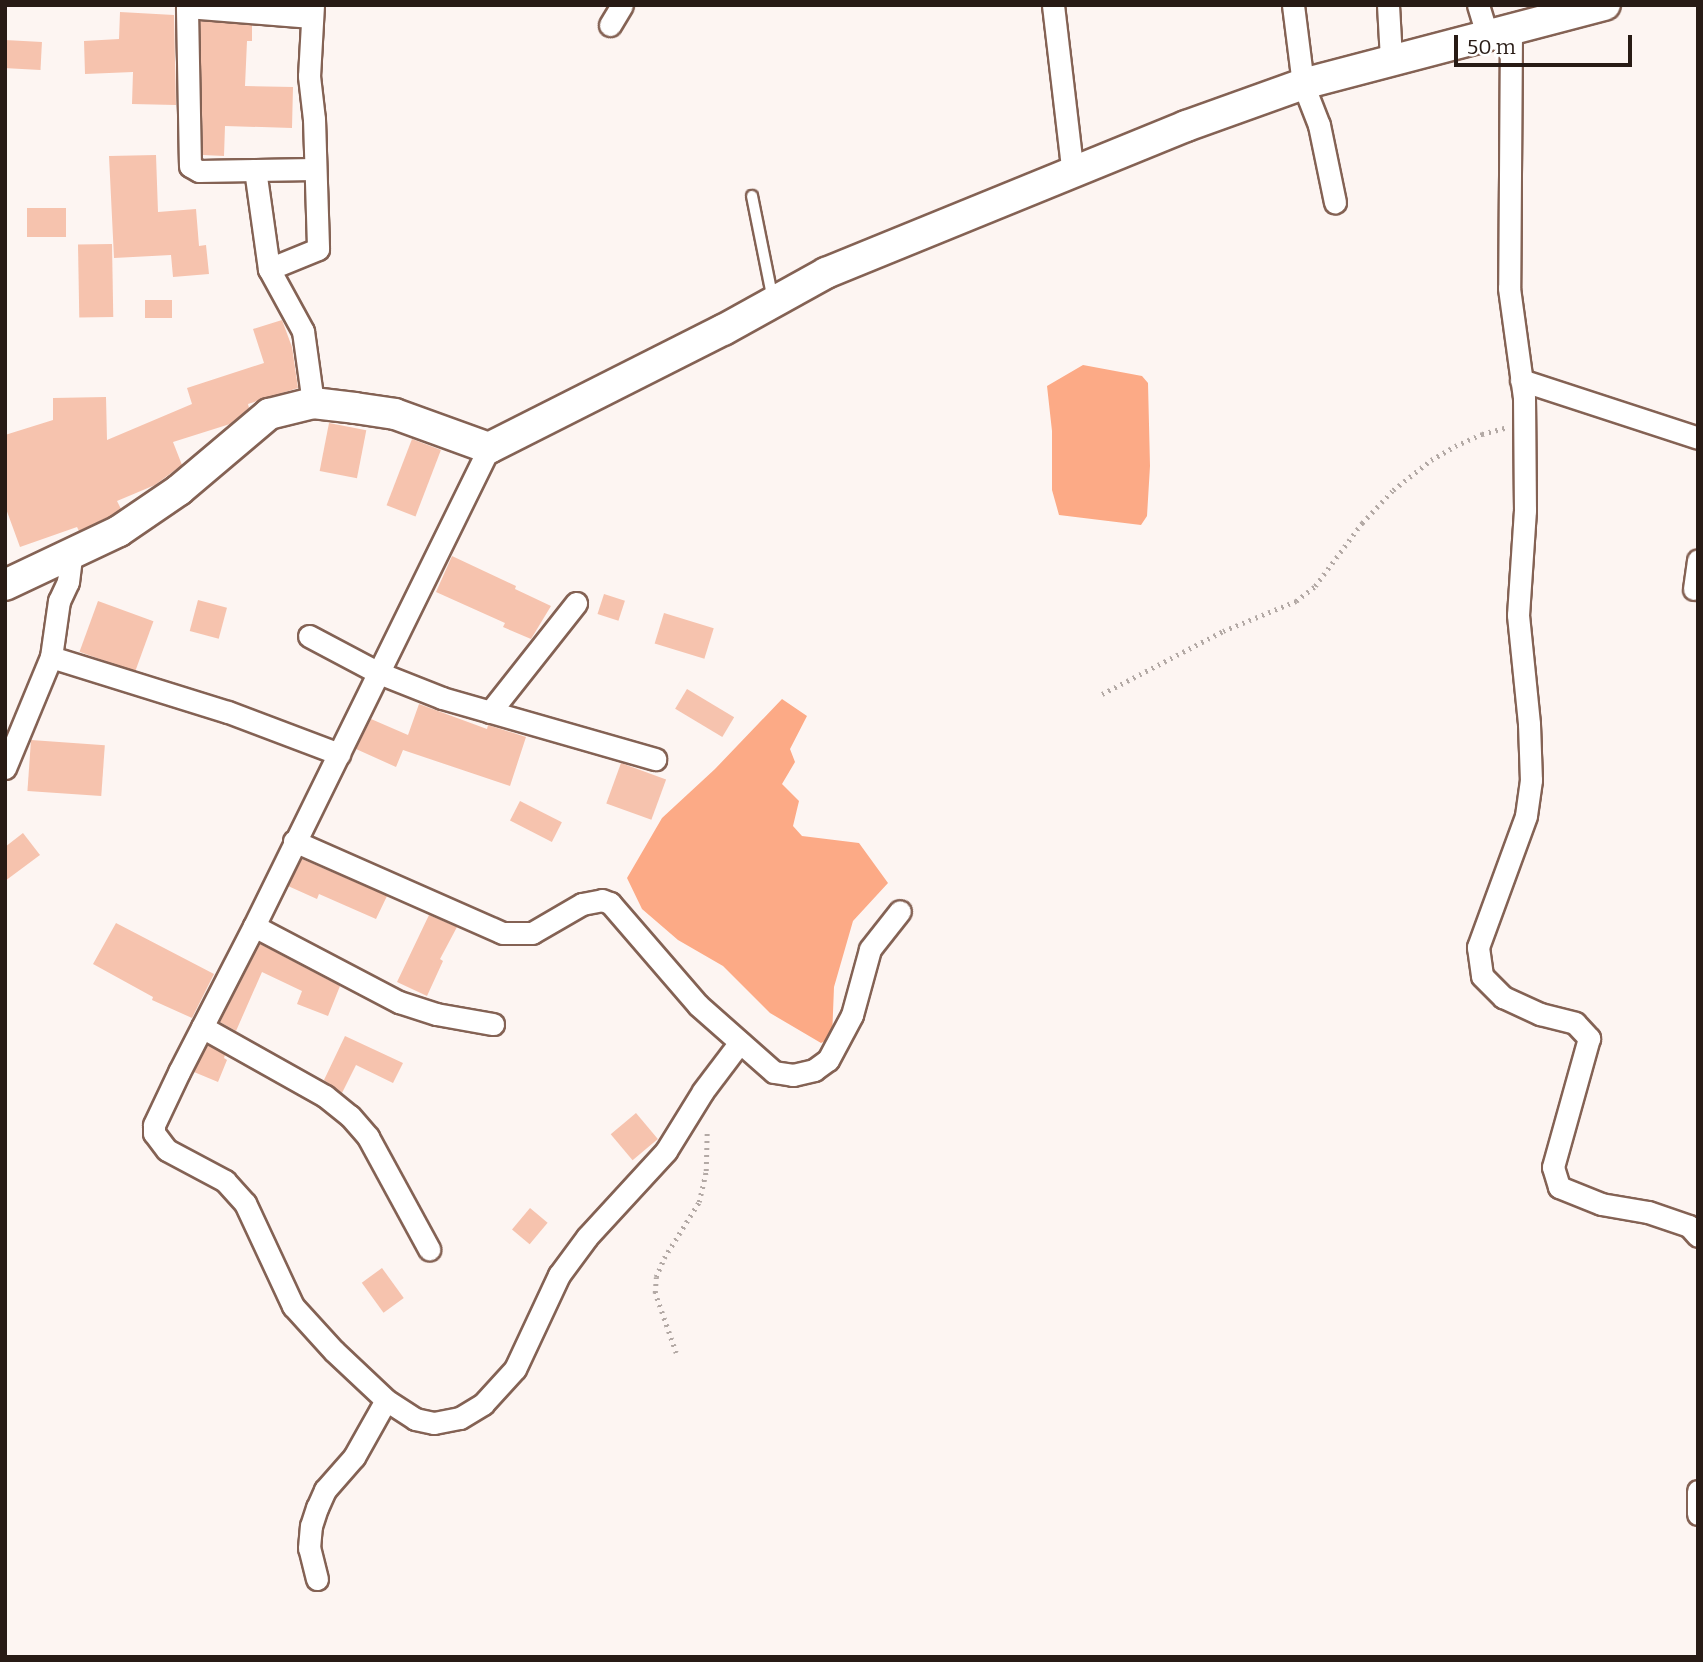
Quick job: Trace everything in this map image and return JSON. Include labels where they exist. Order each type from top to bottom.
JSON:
[{"type":"street","points":[[610,25],[622,5]]},
{"type":"street","points":[[1053,5],[1073,174]]},
{"type":"street","points":[[1293,5],[1303,84],[1319,125],[1335,202]]},
{"type":"street","points":[[1388,5],[1391,59]]},
{"type":"street","points":[[1478,5],[1499,34],[1509,288],[1521,380],[1523,424],[1525,510],[1518,615],[1530,724],[1531,780],[1526,816],[1478,947],[1482,976],[1503,997],[1540,1014],[1575,1023],[1588,1038],[1553,1167],[1559,1188],[1601,1204],[1648,1212],[1689,1226],[1698,1236]]},
{"type":"street","points":[[740,1042],[700,1096],[666,1151],[587,1237],[559,1275],[515,1369],[483,1404],[460,1418],[434,1423],[415,1419],[386,1401],[293,1306],[244,1203],[225,1181],[167,1150],[154,1133],[155,1125],[202,1027],[340,754],[489,448],[826,273],[1186,126],[1303,84],[1605,5]]},
{"type":"street","points":[[269,269],[318,249],[314,119],[309,76],[312,11],[186,6],[190,166],[199,171],[314,169]]},
{"type":"street","points":[[255,170],[269,269],[303,331],[313,402]]},
{"type":"street","points":[[1521,380],[1698,438]]},
{"type":"street","points":[[5,585],[119,531],[179,490],[269,414],[313,402],[395,414],[489,448]]},
{"type":"street","points":[[5,768],[51,657],[59,601],[68,582],[71,556]]},
{"type":"street","points":[[1694,589],[1698,559]]},
{"type":"street","points":[[490,712],[576,603]]},
{"type":"street","points":[[309,636],[379,673],[442,698],[656,759]]},
{"type":"street","points":[[51,657],[228,712],[340,754]]},
{"type":"street","points":[[294,841],[503,933],[532,933],[582,904],[602,900],[610,903],[698,1005],[774,1072],[793,1075],[814,1070],[828,1060],[852,1015],[870,949],[900,911]]},
{"type":"street","points":[[254,926],[398,1002],[436,1014],[493,1024]]},
{"type":"street","points":[[202,1027],[325,1096],[350,1116],[368,1137],[429,1249]]},
{"type":"street","points":[[317,1579],[309,1548],[311,1526],[317,1508],[325,1490],[354,1457],[386,1401]]},
{"type":"street","points":[[1698,1491],[1698,1514]]},
{"type":"lane","points":[[752,196],[774,302]]},
{"type":"path","points":[[1102,694],[1223,631],[1296,601],[1315,586],[1362,523],[1393,491],[1430,460],[1482,434],[1523,424]]},
{"type":"path","points":[[676,1353],[655,1293],[656,1277],[664,1258],[699,1202],[709,1139],[700,1096]]},
{"type":"shaded area","points":[[1083,365],[1142,376],[1148,383],[1150,466],[1147,516],[1141,525],[1059,515],[1052,490],[1052,431],[1047,386]]},
{"type":"shaded area","points":[[782,699],[807,716],[790,749],[795,762],[782,784],[799,801],[793,826],[802,836],[859,843],[888,883],[853,921],[834,987],[832,1038],[821,1043],[770,1013],[723,966],[678,940],[642,909],[627,878],[662,818],[715,769]]},
{"type":"building","points":[[120,12],[174,15],[176,105],[132,104],[133,72],[85,74],[84,41],[119,39]]},
{"type":"building","points":[[200,21],[252,25],[252,41],[247,41],[245,86],[293,87],[292,128],[225,126],[224,156],[203,155]]},
{"type":"building","points":[[5,40],[42,42],[40,70],[5,68]]},
{"type":"building","points":[[156,155],[158,212],[196,209],[199,246],[206,245],[209,274],[173,277],[171,255],[114,258],[109,156]]},
{"type":"building","points":[[27,208],[66,208],[66,237],[27,237]]},
{"type":"building","points":[[112,244],[113,317],[79,318],[78,245]]},
{"type":"building","points":[[145,300],[172,300],[172,318],[145,318]]},
{"type":"building","points":[[282,320],[292,347],[298,388],[248,404],[249,408],[230,424],[173,442],[182,465],[155,485],[117,501],[121,509],[110,516],[79,531],[77,527],[20,547],[5,506],[5,435],[53,420],[53,398],[106,397],[107,440],[192,404],[187,388],[264,363],[253,329]]},
{"type":"building","points":[[329,423],[366,430],[357,478],[320,471]]},
{"type":"building","points":[[412,439],[441,450],[415,516],[387,505]]},
{"type":"building","points":[[452,556],[551,606],[531,639],[503,627],[505,623],[436,592]]},
{"type":"building","points":[[604,594],[625,601],[618,621],[598,614]]},
{"type":"building","points":[[198,600],[227,608],[219,639],[190,631]]},
{"type":"building","points":[[98,601],[153,621],[135,672],[80,652]]},
{"type":"building","points":[[664,613],[714,628],[704,659],[655,644]]},
{"type":"building","points":[[687,689],[734,717],[722,737],[675,709]]},
{"type":"building","points":[[419,704],[487,729],[488,725],[526,737],[510,786],[403,750],[396,767],[356,749],[371,719],[408,735]]},
{"type":"building","points":[[31,740],[105,745],[101,796],[27,791]]},
{"type":"building","points":[[621,763],[666,779],[651,820],[606,803]]},
{"type":"building","points":[[520,801],[562,822],[552,842],[510,821]]},
{"type":"building","points":[[23,833],[40,855],[5,881],[5,847]]},
{"type":"building","points":[[302,859],[387,896],[376,919],[319,894],[317,899],[288,886]]},
{"type":"building","points":[[429,915],[457,927],[440,959],[443,961],[427,996],[397,982]]},
{"type":"building","points":[[116,923],[214,974],[192,1018],[152,1000],[153,997],[93,964]]},
{"type":"building","points":[[260,944],[340,986],[328,1016],[297,1004],[302,991],[262,972],[236,1031],[220,1022]]},
{"type":"building","points":[[345,1036],[403,1063],[393,1083],[356,1065],[342,1093],[324,1080]]},
{"type":"building","points":[[208,1045],[225,1055],[227,1060],[218,1082],[194,1072]]},
{"type":"building","points":[[636,1113],[658,1139],[633,1160],[611,1134]]},
{"type":"building","points":[[530,1208],[548,1223],[530,1244],[512,1229]]},
{"type":"building","points":[[382,1268],[404,1298],[384,1313],[362,1283]]}]
